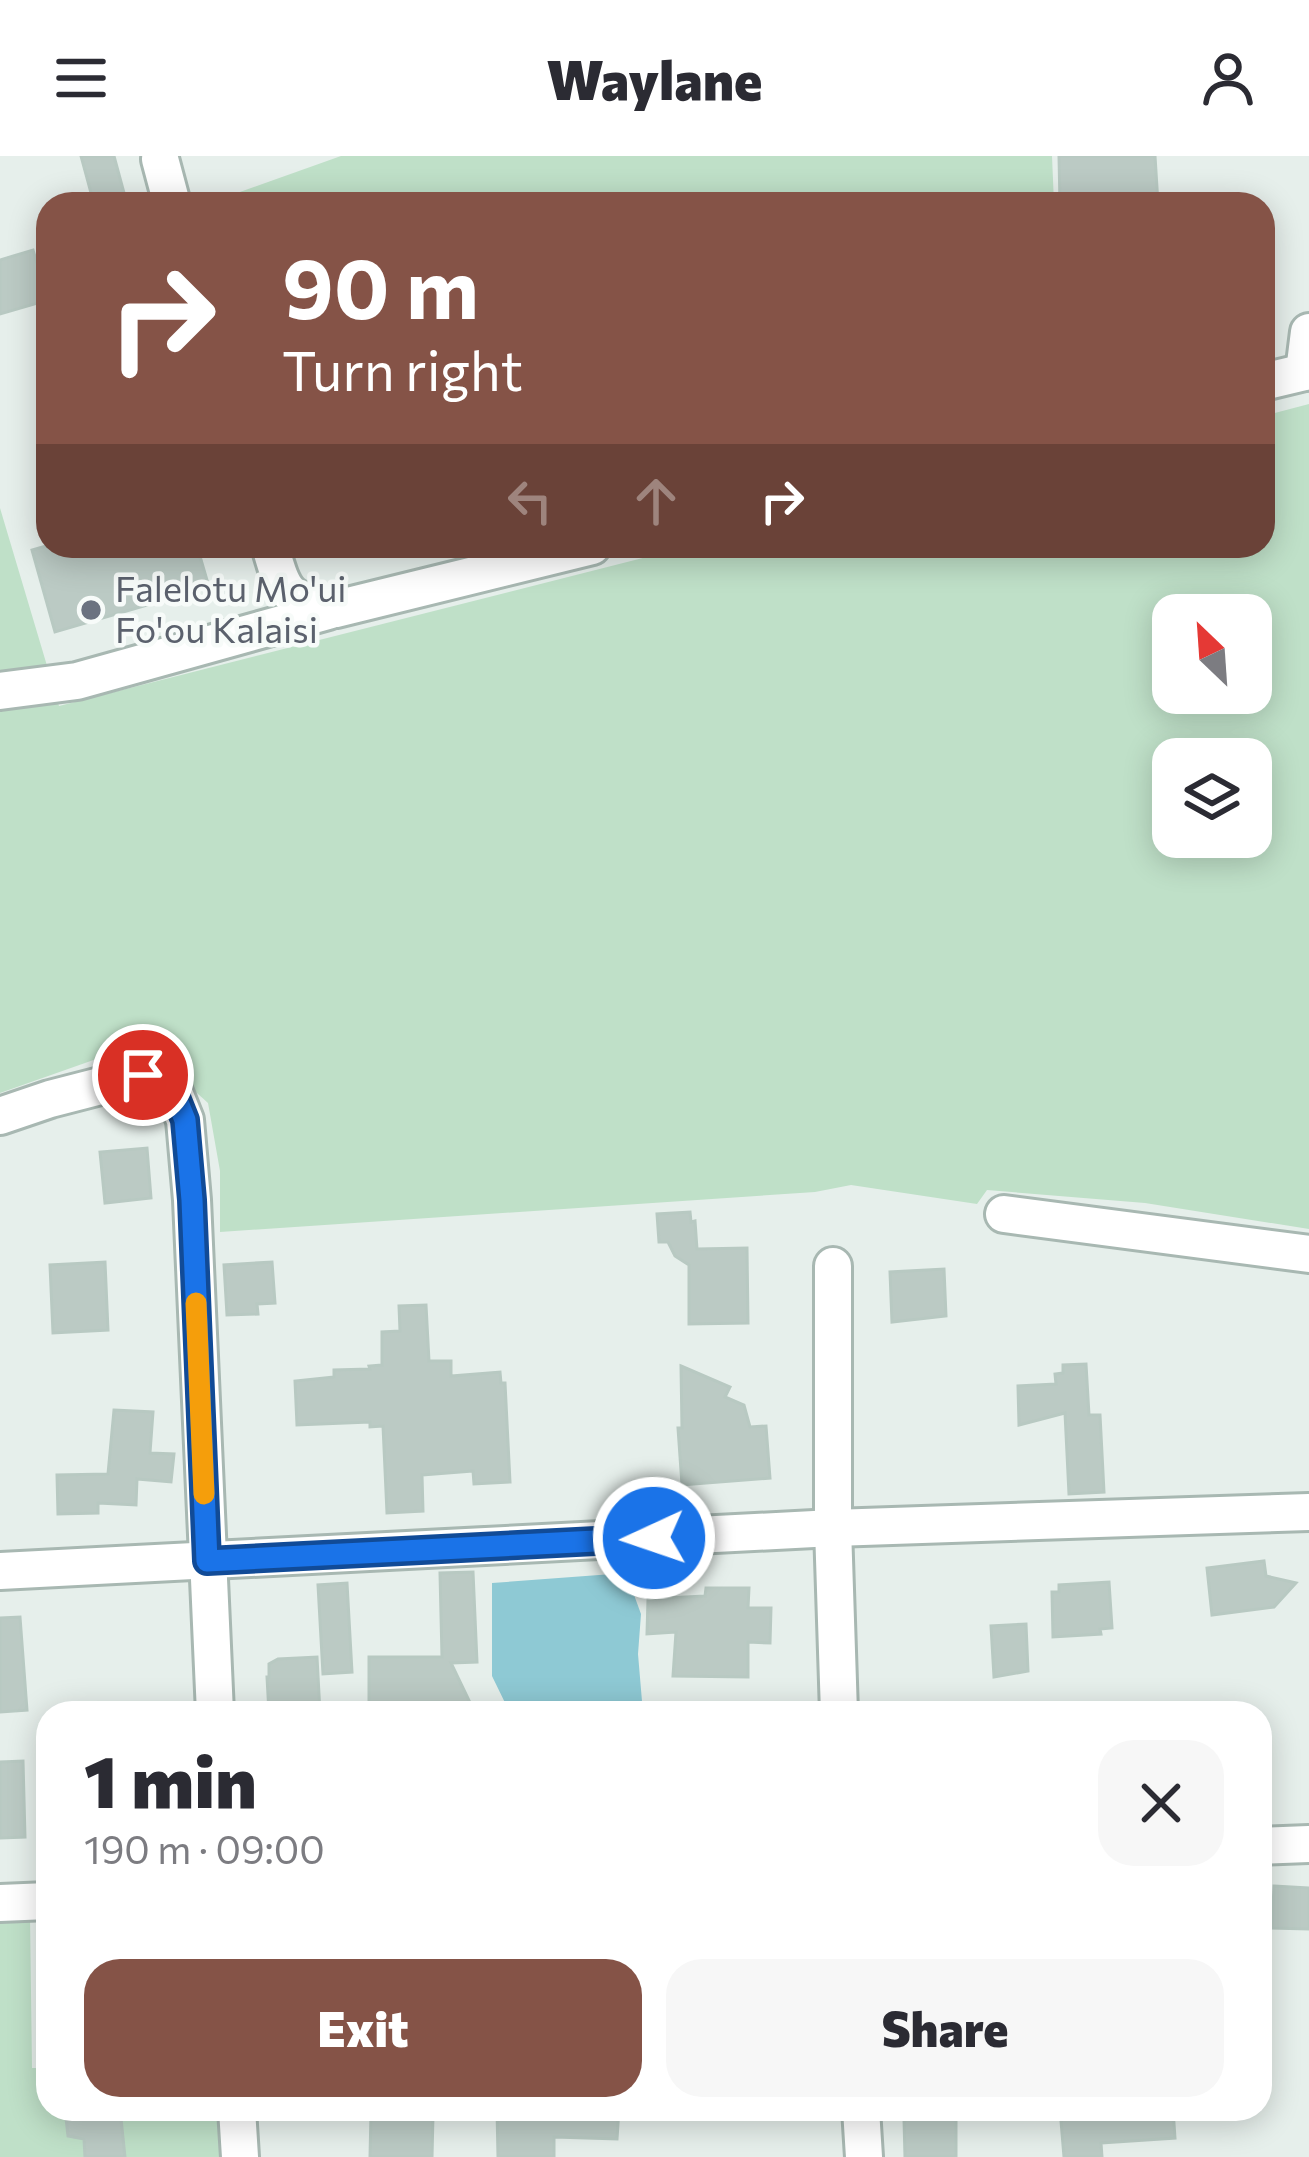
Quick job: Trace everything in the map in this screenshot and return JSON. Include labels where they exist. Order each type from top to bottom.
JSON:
[{"type":"street","points":[[160,159],[169,192]]},
{"type":"street","points":[[1275,379],[1306,371],[1309,332]]},
{"type":"street","points":[[273,558],[280,581],[300,603],[336,609]]},
{"type":"street","points":[[0,692],[76,681],[543,558]]},
{"type":"street","points":[[0,1116],[143,1075],[171,1085],[185,1120],[214,1701]]},
{"type":"street","points":[[1004,1214],[1309,1254]]},
{"type":"street","points":[[833,1267],[832,1528],[839,1701]]},
{"type":"street","points":[[0,1571],[832,1528],[1309,1512]]},
{"type":"street","points":[[1272,1846],[1309,1844]]},
{"type":"street","points":[[0,1903],[36,1902]]},
{"type":"street","points":[[238,2121],[240,2157]]},
{"type":"street","points":[[862,2121],[864,2157]]},
{"type":"green space","points":[[341,156],[1052,156],[1054,192],[240,192]]},
{"type":"green space","points":[[1309,404],[1309,1229],[1145,1203],[987,1190],[977,1204],[851,1185],[815,1192],[220,1232],[220,1171],[208,1103],[157,1057],[153,1039],[0,1093],[0,508],[59,706],[643,558],[1275,558],[1275,413]]},
{"type":"green space","points":[[30,1914],[36,2121],[224,2121],[225,2157],[0,2157],[0,1915]]},
{"type":"water","points":[[626,1573],[641,1614],[642,1701],[504,1701],[492,1676],[492,1583]]},
{"type":"building","points":[[81,156],[114,156],[124,192],[91,192]]},
{"type":"building","points":[[1059,156],[1155,156],[1157,192],[1060,192]]},
{"type":"building","points":[[33,250],[36,304],[0,314],[0,260]]},
{"type":"building","name":"Falelotu Mo'ui Fo'ou Kalaisi","points":[[36,549],[36,558],[201,558],[209,587],[55,632],[32,550]]},
{"type":"building","points":[[147,1148],[151,1198],[105,1203],[100,1152]]},
{"type":"building","points":[[690,1212],[697,1249],[747,1248],[748,1323],[689,1324],[689,1265],[675,1256],[668,1242],[659,1242],[657,1214]]},
{"type":"building","points":[[105,1262],[108,1330],[53,1333],[50,1265]]},
{"type":"building","points":[[272,1262],[275,1303],[257,1304],[258,1314],[227,1315],[224,1265]]},
{"type":"building","points":[[944,1269],[946,1316],[892,1322],[890,1272]]},
{"type":"building","points":[[426,1305],[429,1361],[451,1361],[451,1376],[500,1372],[501,1383],[505,1383],[510,1482],[474,1484],[473,1471],[422,1475],[423,1511],[387,1513],[383,1426],[370,1427],[370,1422],[297,1425],[295,1381],[334,1377],[334,1370],[382,1365],[382,1332],[400,1331],[399,1306]]},
{"type":"building","points":[[1086,1364],[1089,1415],[1100,1415],[1104,1492],[1069,1494],[1065,1413],[1019,1425],[1018,1386],[1056,1384],[1055,1374],[1063,1373],[1063,1365]]},
{"type":"building","points":[[681,1366],[730,1387],[725,1397],[744,1405],[750,1427],[766,1426],[770,1478],[682,1485]]},
{"type":"building","points":[[114,1410],[153,1412],[150,1453],[174,1454],[171,1482],[137,1479],[136,1505],[98,1503],[98,1513],[58,1514],[57,1475],[108,1474]]},
{"type":"building","points":[[1264,1561],[1266,1576],[1296,1583],[1274,1607],[1212,1615],[1207,1568]]},
{"type":"building","points":[[473,1572],[477,1662],[451,1663],[469,1701],[369,1701],[369,1657],[442,1657],[440,1573]]},
{"type":"building","points":[[1109,1582],[1112,1628],[1100,1629],[1101,1634],[1053,1637],[1052,1592],[1059,1592],[1059,1585]]},
{"type":"building","points":[[347,1583],[352,1672],[323,1674],[318,1585]]},
{"type":"building","points":[[706,1588],[749,1588],[748,1608],[771,1608],[770,1643],[748,1642],[748,1677],[673,1676],[676,1632],[647,1634],[648,1599],[705,1596]]},
{"type":"building","points":[[20,1617],[27,1710],[0,1712],[0,1618]]},
{"type":"building","points":[[1026,1624],[1028,1671],[994,1677],[991,1626]]},
{"type":"building","points":[[317,1657],[319,1701],[268,1701],[269,1664],[278,1659]]},
{"type":"building","points":[[23,1761],[25,1837],[0,1838],[0,1762]]},
{"type":"building","points":[[1274,1886],[1309,1888],[1309,1929],[1272,1928]]},
{"type":"building","points":[[66,2121],[121,2121],[125,2157],[85,2157],[84,2139],[68,2136]]},
{"type":"building","points":[[371,2121],[433,2121],[432,2157],[370,2157]]},
{"type":"building","points":[[497,2121],[618,2121],[617,2139],[554,2137],[554,2157],[498,2157]]},
{"type":"building","points":[[904,2121],[956,2121],[956,2157],[905,2157]]},
{"type":"building","points":[[1061,2121],[1174,2121],[1175,2138],[1101,2143],[1102,2157],[1064,2157]]},
{"type":"slow traffic","points":[[196,1303],[204,1494]]},
{"type":"place","name":"Falelotu Mo'ui Fo'ou Kalaisi","points":[[91,610]]},
{"type":"route","points":[[143,1075],[171,1085],[185,1120],[207,1561],[654,1538]]}]
